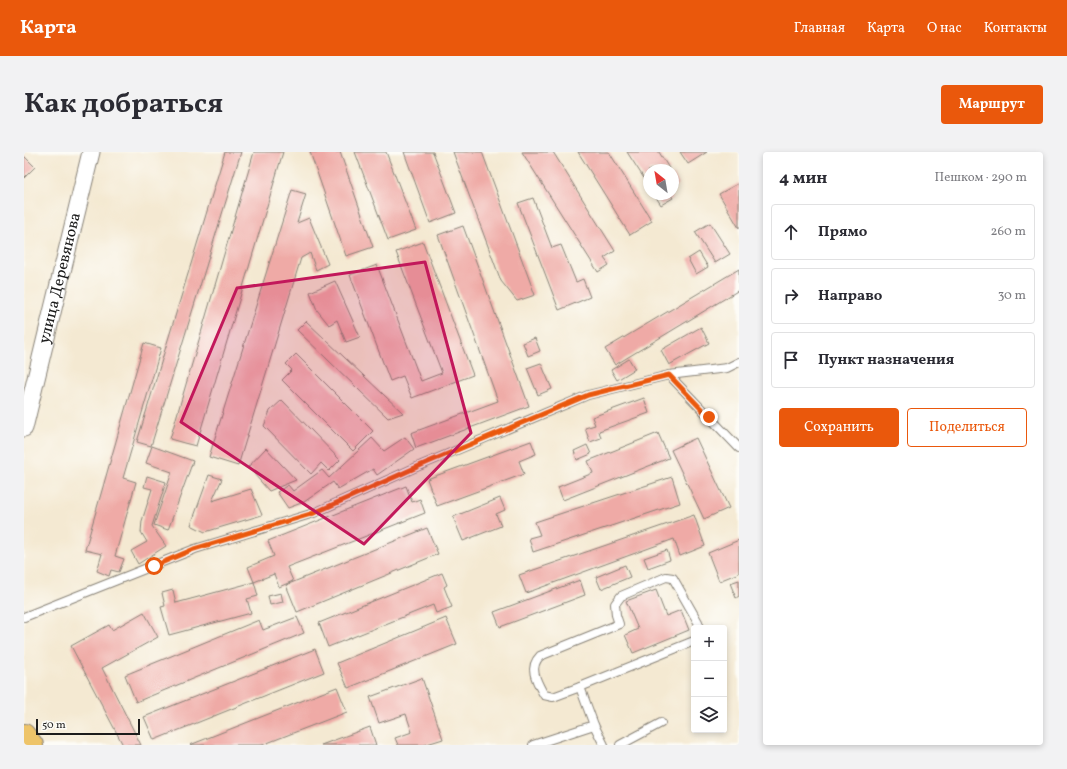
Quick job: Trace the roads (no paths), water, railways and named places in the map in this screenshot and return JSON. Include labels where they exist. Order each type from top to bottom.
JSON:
[{"type":"main road","points":[[24,735],[32,745]]},
{"type":"street","name":"улица Деревянова","points":[[24,428],[28,390],[91,152]]},
{"type":"lane","points":[[24,617],[194,549],[314,513],[426,463],[588,395],[669,375],[727,368],[739,362]]},
{"type":"lane","points":[[669,375],[739,448]]},
{"type":"lane","points":[[691,642],[580,687],[553,696],[544,695],[533,669],[535,661],[540,656],[619,624],[615,604],[621,596],[666,577],[673,578],[699,625]]},
{"type":"lane","points":[[580,687],[594,725],[604,745]]},
{"type":"lane","points":[[620,745],[661,723]]},
{"type":"lane","points":[[533,745],[594,725]]}]
